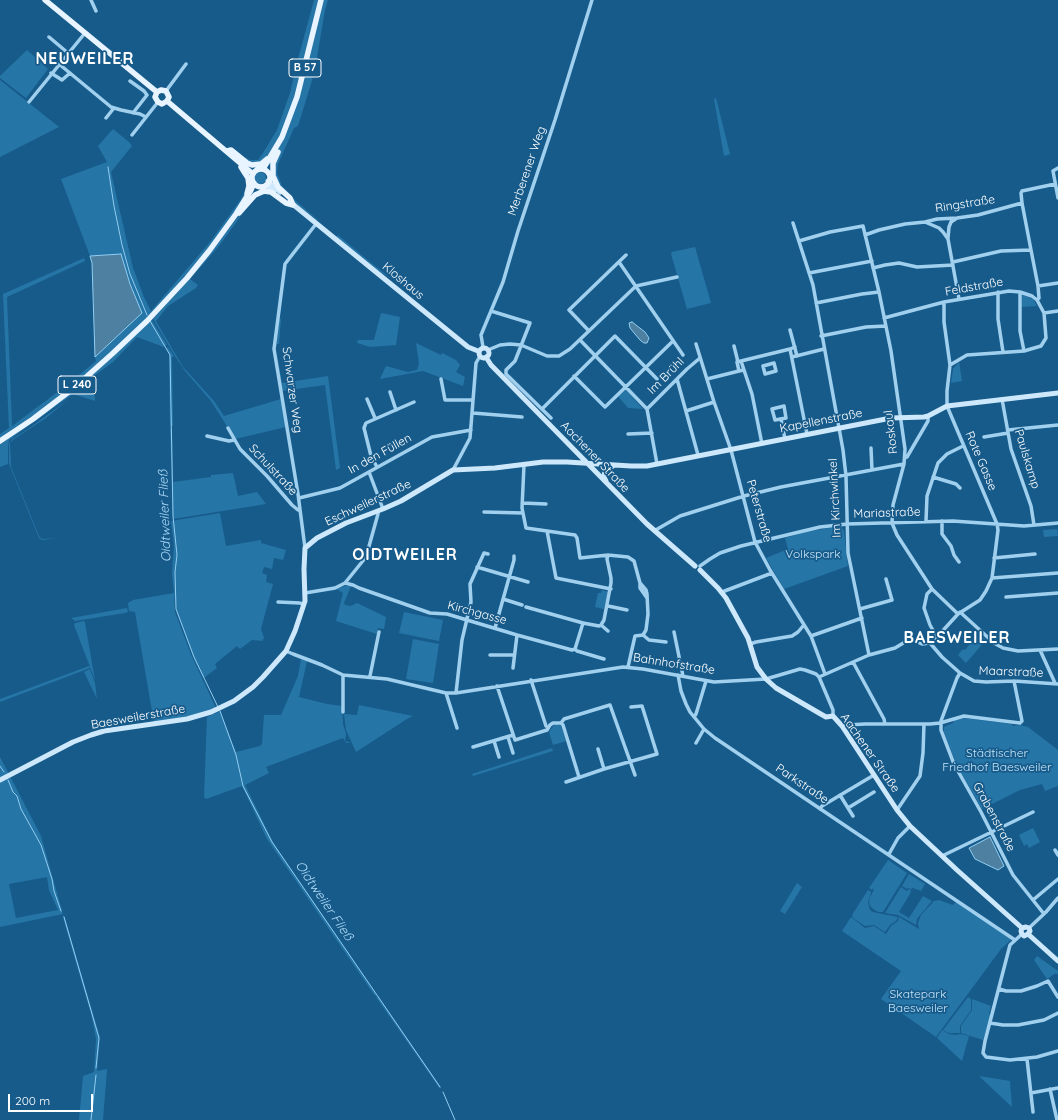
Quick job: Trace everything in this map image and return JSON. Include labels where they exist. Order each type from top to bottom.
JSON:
[{"type":"main road","name":"B 57","points":[[265,171],[278,148],[299,91],[321,0]]},
{"type":"main road","points":[[48,1],[157,92]]},
{"type":"main road","points":[[161,90],[166,91],[168,94],[167,101],[162,104],[158,102],[155,97],[157,92],[161,90]]},
{"type":"main road","name":"B 57","points":[[167,101],[254,172]]},
{"type":"main road","name":"B 57","points":[[227,151],[231,150],[250,165],[260,165],[265,161],[282,137]]},
{"type":"main road","points":[[282,137],[282,143],[273,163],[273,176],[278,186],[290,198],[293,205]]},
{"type":"main road","points":[[227,151],[230,157],[245,171],[248,182],[247,192],[236,210],[235,216]]},
{"type":"main road","points":[[265,171],[269,176],[267,183],[256,184],[252,178],[254,172],[265,171]]},
{"type":"main road","name":"L 240","points":[[0,441],[74,387],[112,354],[158,310],[209,251],[242,208],[256,184]]},
{"type":"main road","points":[[235,216],[244,209],[255,195],[262,191],[271,192],[286,203],[293,205]]},
{"type":"street","points":[[91,0],[96,11]]},
{"type":"street","name":"Merberener Weg","points":[[486,348],[481,335],[503,282],[592,0]]},
{"type":"street","points":[[29,102],[86,32]]},
{"type":"street","points":[[49,38],[68,53]]},
{"type":"street","points":[[59,64],[114,108],[140,114],[146,117]]},
{"type":"street","points":[[166,91],[186,64]]},
{"type":"street","points":[[52,73],[62,80],[70,73]]},
{"type":"street","points":[[130,81],[147,95],[133,113]]},
{"type":"street","points":[[132,135],[158,102]]},
{"type":"street","points":[[106,118],[114,108]]},
{"type":"street","points":[[1058,168],[1053,171],[1058,198]]},
{"type":"street","name":"Kloshaus","points":[[267,183],[478,353]]},
{"type":"street","points":[[950,365],[967,355],[1024,351],[1041,346],[1045,341],[1044,314],[1037,300],[1039,298],[1038,286],[1021,193],[1022,191],[1055,184]]},
{"type":"street","name":"Ringstraße","points":[[865,235],[886,228],[937,219],[978,215],[1022,203]]},
{"type":"street","points":[[957,218],[951,222],[948,239],[959,300]]},
{"type":"street","points":[[924,222],[939,228],[948,239]]},
{"type":"street","name":"Im Kirchwinkel","points":[[793,223],[809,273],[816,303],[843,450],[846,476],[849,560],[869,655]]},
{"type":"street","name":"Schwarzer Weg","points":[[299,498],[274,349],[285,264],[316,224]]},
{"type":"street","name":"Roskaul","points":[[799,240],[863,226],[879,292],[893,363],[905,449],[904,464],[893,505],[892,523]]},
{"type":"street","points":[[873,268],[899,263],[917,267],[953,264],[1001,251],[1031,250]]},
{"type":"street","points":[[589,331],[569,310],[626,255]]},
{"type":"street","points":[[809,273],[872,261]]},
{"type":"street","points":[[619,262],[682,355]]},
{"type":"street","points":[[454,470],[470,438],[476,363],[480,349],[510,344],[521,345],[537,353],[554,357],[559,356],[567,352],[636,286],[677,277]]},
{"type":"street","points":[[1038,286],[1058,282]]},
{"type":"street","points":[[816,303],[879,292]]},
{"type":"street","points":[[998,292],[998,319],[1003,352]]},
{"type":"street","name":"Feldstraße","points":[[884,318],[944,302],[998,292],[1020,292],[1032,296],[1037,300]]},
{"type":"street","points":[[1020,292],[1020,331],[1024,351]]},
{"type":"street","points":[[944,302],[944,322],[950,365],[947,406]]},
{"type":"street","points":[[491,311],[530,323],[515,361],[506,370],[506,374],[551,418]]},
{"type":"street","points":[[1044,314],[1058,311]]},
{"type":"street","points":[[821,336],[866,327],[886,326]]},
{"type":"street","points":[[790,330],[797,356]]},
{"type":"street","points":[[542,409],[615,336],[657,379]]},
{"type":"street","points":[[580,340],[647,410]]},
{"type":"street","points":[[574,376],[605,407],[673,341]]},
{"type":"street","name":"Peterstraße","points":[[696,344],[731,450],[755,542],[803,626],[811,636],[825,674]]},
{"type":"street","points":[[734,346],[752,394],[762,444]]},
{"type":"street","points":[[739,371],[737,362],[795,347]]},
{"type":"street","points":[[478,353],[483,358],[486,357],[489,353],[486,348]]},
{"type":"street","points":[[790,349],[807,434]]},
{"type":"street","points":[[792,357],[824,349]]},
{"type":"street","points":[[765,355],[769,364]]},
{"type":"street","name":"Aachener Straße","points":[[486,357],[491,365],[654,531],[699,568],[722,592],[750,644],[758,667],[766,679],[776,688],[826,717],[833,716],[842,726],[874,775],[877,790],[897,810],[910,826],[1022,928]]},
{"type":"street","name":"Im Brühl","points":[[657,464],[647,410],[700,358]]},
{"type":"street","points":[[707,380],[744,370]]},
{"type":"street","points":[[442,379],[445,400],[474,400]]},
{"type":"street","points":[[677,379],[698,455]]},
{"type":"street","points":[[390,392],[396,410]]},
{"type":"street","name":"Kapellenstraße","points":[[587,464],[632,466],[657,464],[900,417],[928,416],[947,406],[1058,393]]},
{"type":"street","points":[[367,399],[376,418]]},
{"type":"street","name":"Paulskamp","points":[[1002,399],[1011,448],[1031,506],[1034,525]]},
{"type":"street","points":[[376,467],[371,456],[364,428],[366,423],[414,402]]},
{"type":"street","points":[[686,412],[714,402]]},
{"type":"street","points":[[784,406],[786,418],[781,419],[775,420],[772,409],[784,406]]},
{"type":"street","name":"Rote Gasse","points":[[947,406],[997,524]]},
{"type":"street","points":[[473,413],[522,417]]},
{"type":"street","points":[[905,458],[928,421],[928,416]]},
{"type":"street","points":[[781,419],[785,439]]},
{"type":"street","points":[[984,437],[1008,431],[1058,425]]},
{"type":"street","name":"Schulstraße","points":[[228,428],[240,449],[264,472],[292,505],[300,510]]},
{"type":"street","name":"In den Füllen","points":[[299,498],[340,488],[432,437],[471,430]]},
{"type":"street","points":[[628,434],[652,433]]},
{"type":"street","name":"Schulstraße","points":[[208,436],[229,442],[234,440]]},
{"type":"street","points":[[926,521],[927,496],[938,463],[942,458],[963,446]]},
{"type":"street","points":[[871,448],[872,470]]},
{"type":"street","points":[[570,462],[575,459],[577,453]]},
{"type":"street","name":"Eschweilerstraße","points":[[305,548],[317,538],[346,523],[401,501],[454,470],[495,468],[543,462],[570,462],[587,464]]},
{"type":"street","points":[[654,531],[680,516],[744,496],[904,464]]},
{"type":"street","points":[[524,465],[522,503],[526,528],[574,535],[577,538],[580,558],[608,554],[632,559],[640,583],[640,588],[647,598],[648,614],[646,630],[643,635]]},
{"type":"street","points":[[607,484],[604,474],[607,469],[614,465]]},
{"type":"street","points":[[369,472],[383,509]]},
{"type":"street","points":[[933,477],[956,484],[960,488]]},
{"type":"street","name":"Schulstraße","points":[[299,498],[305,548]]},
{"type":"street","points":[[522,503],[546,504]]},
{"type":"street","points":[[305,593],[335,588],[344,583],[366,556],[378,514],[377,511]]},
{"type":"street","points":[[484,512],[523,513]]},
{"type":"street","name":"Mariastraße","points":[[699,568],[720,553],[755,542],[820,527],[847,524],[926,521],[1024,526],[1058,523]]},
{"type":"street","points":[[942,521],[942,534],[951,546],[954,555],[959,562]]},
{"type":"street","points":[[892,523],[897,535],[932,589],[994,643],[1012,651],[1058,649]]},
{"type":"street","points":[[833,716],[833,710],[819,677],[869,655],[895,648],[910,639],[922,644],[930,643],[959,613],[980,600],[992,578],[998,530],[997,524]]},
{"type":"street","points":[[547,531],[556,578],[611,589]]},
{"type":"street","points":[[286,650],[295,631],[304,605],[305,548]]},
{"type":"street","points":[[456,693],[462,640],[471,602],[470,584],[484,553],[488,554]]},
{"type":"street","points":[[601,625],[608,606],[611,589],[612,578],[607,559],[608,554]]},
{"type":"street","points":[[994,558],[1035,554]]},
{"type":"street","points":[[495,628],[514,556]]},
{"type":"street","points":[[477,567],[528,582]]},
{"type":"street","points":[[722,592],[772,573]]},
{"type":"street","points":[[992,578],[1058,573]]},
{"type":"street","points":[[860,609],[892,600],[886,579]]},
{"type":"street","name":"Kirchgasse","points":[[344,583],[430,613],[447,614],[517,635],[572,650],[575,649],[577,651],[604,659]]},
{"type":"street","points":[[932,589],[927,594],[924,608],[930,625],[937,637]]},
{"type":"street","points":[[1006,597],[1058,593]]},
{"type":"street","points":[[503,599],[583,623],[596,626],[601,625],[608,631]]},
{"type":"street","points":[[278,602],[304,605]]},
{"type":"street","points":[[608,606],[627,610]]},
{"type":"street","points":[[811,636],[862,618]]},
{"type":"street","points":[[575,649],[583,623]]},
{"type":"street","points":[[750,644],[792,636],[803,626]]},
{"type":"street","points":[[370,676],[379,632]]},
{"type":"street","points":[[674,632],[683,676]]},
{"type":"street","points":[[513,668],[517,635]]},
{"type":"street","points":[[628,667],[634,638],[636,635],[643,635],[649,640],[666,642]]},
{"type":"street","name":"Maarstraße","points":[[930,643],[942,657],[960,673],[978,682],[1014,681],[1056,683]]},
{"type":"street","name":"Bahnhofstraße","points":[[286,650],[343,675],[370,676],[388,679],[446,693],[456,693],[603,669],[628,667],[714,682],[766,679],[800,669],[811,672],[819,677]]},
{"type":"street","name":"Baesweilerstraße","points":[[0,780],[91,734],[187,719],[217,710],[234,701],[253,687],[286,650]]},
{"type":"street","points":[[1040,650],[1056,683]]},
{"type":"street","points":[[490,655],[514,655]]},
{"type":"street","points":[[853,662],[885,724]]},
{"type":"street","points":[[940,723],[956,678],[960,673]]},
{"type":"street","points":[[343,675],[343,712]]},
{"type":"street","name":"Parkstraße","points":[[678,675],[686,704],[694,717],[704,729],[726,747],[889,854],[1015,940]]},
{"type":"street","points":[[531,680],[546,726]]},
{"type":"street","points":[[694,717],[706,681]]},
{"type":"street","points":[[842,726],[865,724],[940,723],[964,716],[1020,723],[1022,721],[1014,681]]},
{"type":"street","points":[[497,686],[515,740],[547,730],[553,723],[560,723],[564,719],[610,705],[635,775]]},
{"type":"street","points":[[446,693],[457,728]]},
{"type":"street","points":[[566,782],[630,761],[657,754],[642,706],[631,707]]},
{"type":"street","points":[[560,723],[563,725],[579,777]]},
{"type":"street","name":"Grabenstraße","points":[[940,723],[940,729],[954,764],[1013,875],[1044,914]]},
{"type":"street","points":[[897,810],[920,776],[923,753],[924,724]]},
{"type":"street","points":[[696,743],[704,729]]},
{"type":"street","points":[[473,747],[513,735]]},
{"type":"street","points":[[508,737],[513,753]]},
{"type":"street","points":[[494,741],[499,757]]},
{"type":"street","points":[[598,749],[604,769]]},
{"type":"street","points":[[820,809],[822,806],[874,775]]},
{"type":"street","points":[[848,808],[877,790]]},
{"type":"street","points":[[840,795],[853,816]]},
{"type":"street","points":[[942,856],[1033,812]]},
{"type":"street","points":[[889,854],[902,834],[910,826]]},
{"type":"street","points":[[1055,850],[1058,855]]},
{"type":"street","points":[[1033,900],[1058,879]]},
{"type":"street","points":[[1022,934],[1022,928],[1028,928],[1044,914],[1058,898]]},
{"type":"street","points":[[1028,928],[1030,931],[1028,934]]},
{"type":"street","points":[[1028,934],[1024,936],[1022,934],[1010,945],[984,1047],[984,1055],[997,1059],[1010,1060],[1027,1059],[1058,1051]]},
{"type":"street","points":[[1028,934],[1058,961]]},
{"type":"street","points":[[999,989],[1006,991],[1021,991],[1048,981],[1058,996]]},
{"type":"street","points":[[990,1023],[1018,1025],[1041,1021],[1058,1013]]},
{"type":"street","points":[[1027,1059],[1033,1112]]},
{"type":"street","points":[[1031,1093],[1058,1088]]},
{"type":"street","points":[[1050,1089],[1057,1120]]},
{"type":"green space","points":[[314,0],[328,0],[316,63],[298,126],[294,128],[278,164],[277,173],[282,186],[297,202],[318,220],[294,202],[274,178],[274,167],[262,162],[253,164],[242,156],[250,160],[258,160],[277,130],[290,93]]},
{"type":"green space","points":[[27,50],[48,69],[26,98],[0,78],[0,76]]},
{"type":"green space","points":[[0,80],[59,127],[0,157]]},
{"type":"green space","points":[[716,98],[730,154],[724,156],[714,99]]},
{"type":"green space","points":[[113,129],[132,146],[111,172],[133,268],[151,311],[210,242],[241,199],[245,191],[245,185],[246,193],[228,223],[191,270],[150,315],[98,365],[47,406],[0,438],[0,434],[9,428],[3,294],[84,258],[85,261],[7,297],[12,426],[67,385],[96,361],[95,357],[142,313],[130,284],[121,254],[90,256],[61,179],[107,162],[98,146]]},
{"type":"green space","points":[[262,172],[265,173],[265,183],[258,184],[255,183],[254,176],[255,173]]},
{"type":"green space","points":[[262,194],[268,194],[254,198],[219,246],[190,279],[198,285],[196,288],[168,306],[156,321],[183,367],[214,401],[224,416],[281,399],[286,427],[235,439],[211,401],[185,371],[153,319],[194,272],[254,197]]},
{"type":"green space","points":[[268,194],[270,194],[275,197],[312,226],[273,196]]},
{"type":"green space","points":[[312,226],[311,228],[283,265],[287,258]]},
{"type":"green space","points":[[338,235],[392,279],[374,268],[336,237]]},
{"type":"green space","points":[[695,247],[711,303],[687,309],[671,254],[672,252]]},
{"type":"green space","points":[[1022,294],[1033,299],[1037,306],[1021,307]]},
{"type":"green space","points":[[381,313],[400,317],[396,345],[370,347],[357,343],[358,340],[374,340]]},
{"type":"green space","points":[[279,319],[281,319],[279,344],[276,344]]},
{"type":"green space","points":[[152,320],[167,345],[164,347],[137,337],[113,362],[94,376],[95,401],[73,394],[9,440],[8,464],[0,467],[0,443],[110,359]]},
{"type":"green space","points":[[416,343],[441,355],[442,353],[456,360],[460,365],[456,372],[465,377],[463,386],[423,371],[380,379],[386,366],[408,372],[417,370],[419,364]]},
{"type":"green space","points":[[168,347],[174,356],[172,357],[173,426],[170,426],[169,354],[166,348]]},
{"type":"green space","points":[[277,353],[282,383],[328,376],[340,468],[336,470],[325,385],[282,391]]},
{"type":"green space","points":[[959,362],[962,381],[951,383],[953,369]]},
{"type":"green space","points":[[626,390],[643,409],[628,408],[618,396]]},
{"type":"green space","points":[[69,399],[46,418],[10,443],[11,467],[39,536],[42,539],[58,538],[42,540],[39,538],[11,469],[9,463],[9,444],[12,439]]},
{"type":"green space","points":[[170,427],[172,428],[173,482],[211,477],[211,475],[233,473],[238,496],[257,492],[266,504],[173,519]]},
{"type":"green space","points":[[220,513],[226,546],[261,540],[261,543],[286,550],[283,560],[274,558],[272,569],[264,567],[262,573],[267,575],[266,582],[273,584],[261,629],[264,638],[262,641],[252,640],[240,649],[237,646],[215,664],[217,668],[203,678],[193,657],[177,613],[172,573],[174,545],[171,521]]},
{"type":"green space","name":"Volkspark","points":[[841,526],[844,531],[848,566],[784,589],[766,558],[788,549],[785,538],[805,532]]},
{"type":"green space","points":[[1057,529],[1058,536],[1044,537],[1043,530]]},
{"type":"green space","points":[[351,586],[344,603],[345,605],[351,606],[357,603],[386,617],[384,629],[378,628],[377,634],[336,621],[343,593],[336,589]]},
{"type":"green space","points":[[602,590],[608,592],[604,609],[595,607],[598,593],[601,593]]},
{"type":"green space","points":[[174,593],[175,612],[192,657],[215,706],[215,709],[199,715],[154,723],[135,612],[129,611],[128,603],[133,600]]},
{"type":"green space","points":[[127,608],[128,612],[125,613],[75,621],[71,618]]},
{"type":"green space","points":[[404,612],[443,620],[439,641],[399,633]]},
{"type":"green space","points":[[84,621],[95,680],[74,625],[75,623]]},
{"type":"green space","points":[[979,632],[986,640],[966,663],[958,655],[963,649],[965,650]]},
{"type":"green space","points":[[413,639],[439,644],[433,683],[406,679]]},
{"type":"green space","points":[[301,659],[307,661],[299,697],[342,706],[343,724],[346,734],[345,741],[351,743],[346,743],[343,738],[266,767],[269,773],[245,785],[273,842],[377,995],[375,996],[267,839],[242,786],[206,799],[204,797],[207,717],[220,711],[236,752],[260,746],[262,744],[264,715],[281,715],[298,676]]},
{"type":"green space","points":[[89,666],[90,668],[0,702],[0,699]]},
{"type":"green space","points":[[90,669],[95,683],[97,699],[84,672]]},
{"type":"green space","points":[[359,705],[413,716],[356,752],[346,730],[344,714],[357,715]]},
{"type":"green space","name":"Städtischer Friedhof Baesweiler","points":[[965,718],[1028,727],[1058,750],[1058,786],[1045,791],[1042,784],[1020,790],[982,809],[957,766],[944,733],[944,727],[953,723],[954,720]]},
{"type":"green space","points":[[557,724],[561,726],[566,741],[553,745],[549,732],[554,725]]},
{"type":"green space","points":[[552,748],[553,751],[473,776],[472,774]]},
{"type":"green space","points":[[0,757],[41,836],[63,914],[0,927]],"holes":[[[47,877],[49,890],[58,910],[16,918],[9,884]]]},
{"type":"green space","points":[[1033,828],[1040,842],[1029,848],[1027,844],[1024,846],[1019,835]]},
{"type":"green space","points":[[888,860],[907,873],[883,912],[878,912],[869,904],[870,897],[874,890],[873,888],[872,890],[869,888]]},
{"type":"green space","points":[[909,874],[925,884],[921,891],[913,888],[907,889],[902,886]]},
{"type":"green space","points":[[797,883],[802,887],[785,914],[780,911]]},
{"type":"green space","points":[[901,887],[907,891],[909,889],[911,890],[899,912],[909,918],[923,896],[932,901],[917,919],[916,925],[898,915],[885,913]]},
{"type":"green space","points":[[868,890],[871,892],[868,903],[870,910],[873,912],[898,917],[885,932],[874,925],[865,926],[853,918],[852,915]]},
{"type":"green space","name":"Skatepark Baesweiler","points":[[939,900],[953,905],[956,902],[1012,939],[1001,949],[936,1037],[881,999],[901,971],[842,931],[851,917],[865,928],[874,926],[886,934],[891,926],[898,921],[899,917],[919,929],[918,923],[921,915],[934,901]]},
{"type":"green space","points":[[64,915],[100,1037],[97,1071],[107,1069],[103,1120],[79,1120],[83,1076],[94,1072],[96,1039],[91,1014],[65,925]]},
{"type":"green space","points":[[1037,956],[1058,971],[1058,975],[1056,973],[1047,979],[1034,960]]},
{"type":"green space","points":[[378,996],[441,1087],[440,1089],[376,997]]},
{"type":"green space","points":[[968,997],[971,999],[971,1010],[960,1026],[960,1033],[949,1033],[943,1030]]},
{"type":"green space","points":[[972,999],[991,1006],[989,1014],[991,1015],[983,1040],[961,1033],[961,1026],[972,1010]]},
{"type":"green space","points":[[942,1030],[949,1034],[969,1036],[962,1061],[937,1038]]},
{"type":"green space","points":[[979,1076],[1010,1081],[1012,1107]]},
{"type":"shaded area","points":[[121,254],[130,284],[142,313],[95,357],[92,263],[90,256]]},
{"type":"shaded area","points":[[632,322],[645,332],[649,338],[647,343],[640,340],[630,328],[629,323]]},
{"type":"shaded area","points":[[990,837],[1004,866],[998,870],[975,859],[969,848]]},
{"type":"waterway","name":"Oidtweiler Fließ","points":[[108,167],[122,245],[130,274],[147,315]]},
{"type":"waterway","name":"Oidtweiler Fließ","points":[[150,321],[170,355],[173,516],[177,555],[175,572],[176,609],[194,657],[218,707]]},
{"type":"waterway","name":"Oidtweiler Fließ","points":[[220,711],[236,755],[243,786],[272,842],[440,1087]]},
{"type":"waterway","points":[[0,766],[4,772]]},
{"type":"waterway","points":[[8,780],[13,792],[17,796],[21,809],[41,845],[61,911]]},
{"type":"waterway","points":[[64,917],[99,1038],[96,1068]]},
{"type":"waterway","points":[[91,1120],[96,1075]]},
{"type":"waterway","name":"Oidtweiler Fließ","points":[[443,1092],[455,1120]]},
{"type":"district","name":"NEUWEILER","points":[[85,59]]},
{"type":"district","name":"OIDTWEILER","points":[[405,555]]},
{"type":"district","name":"BAESWEILER","points":[[957,638]]}]
